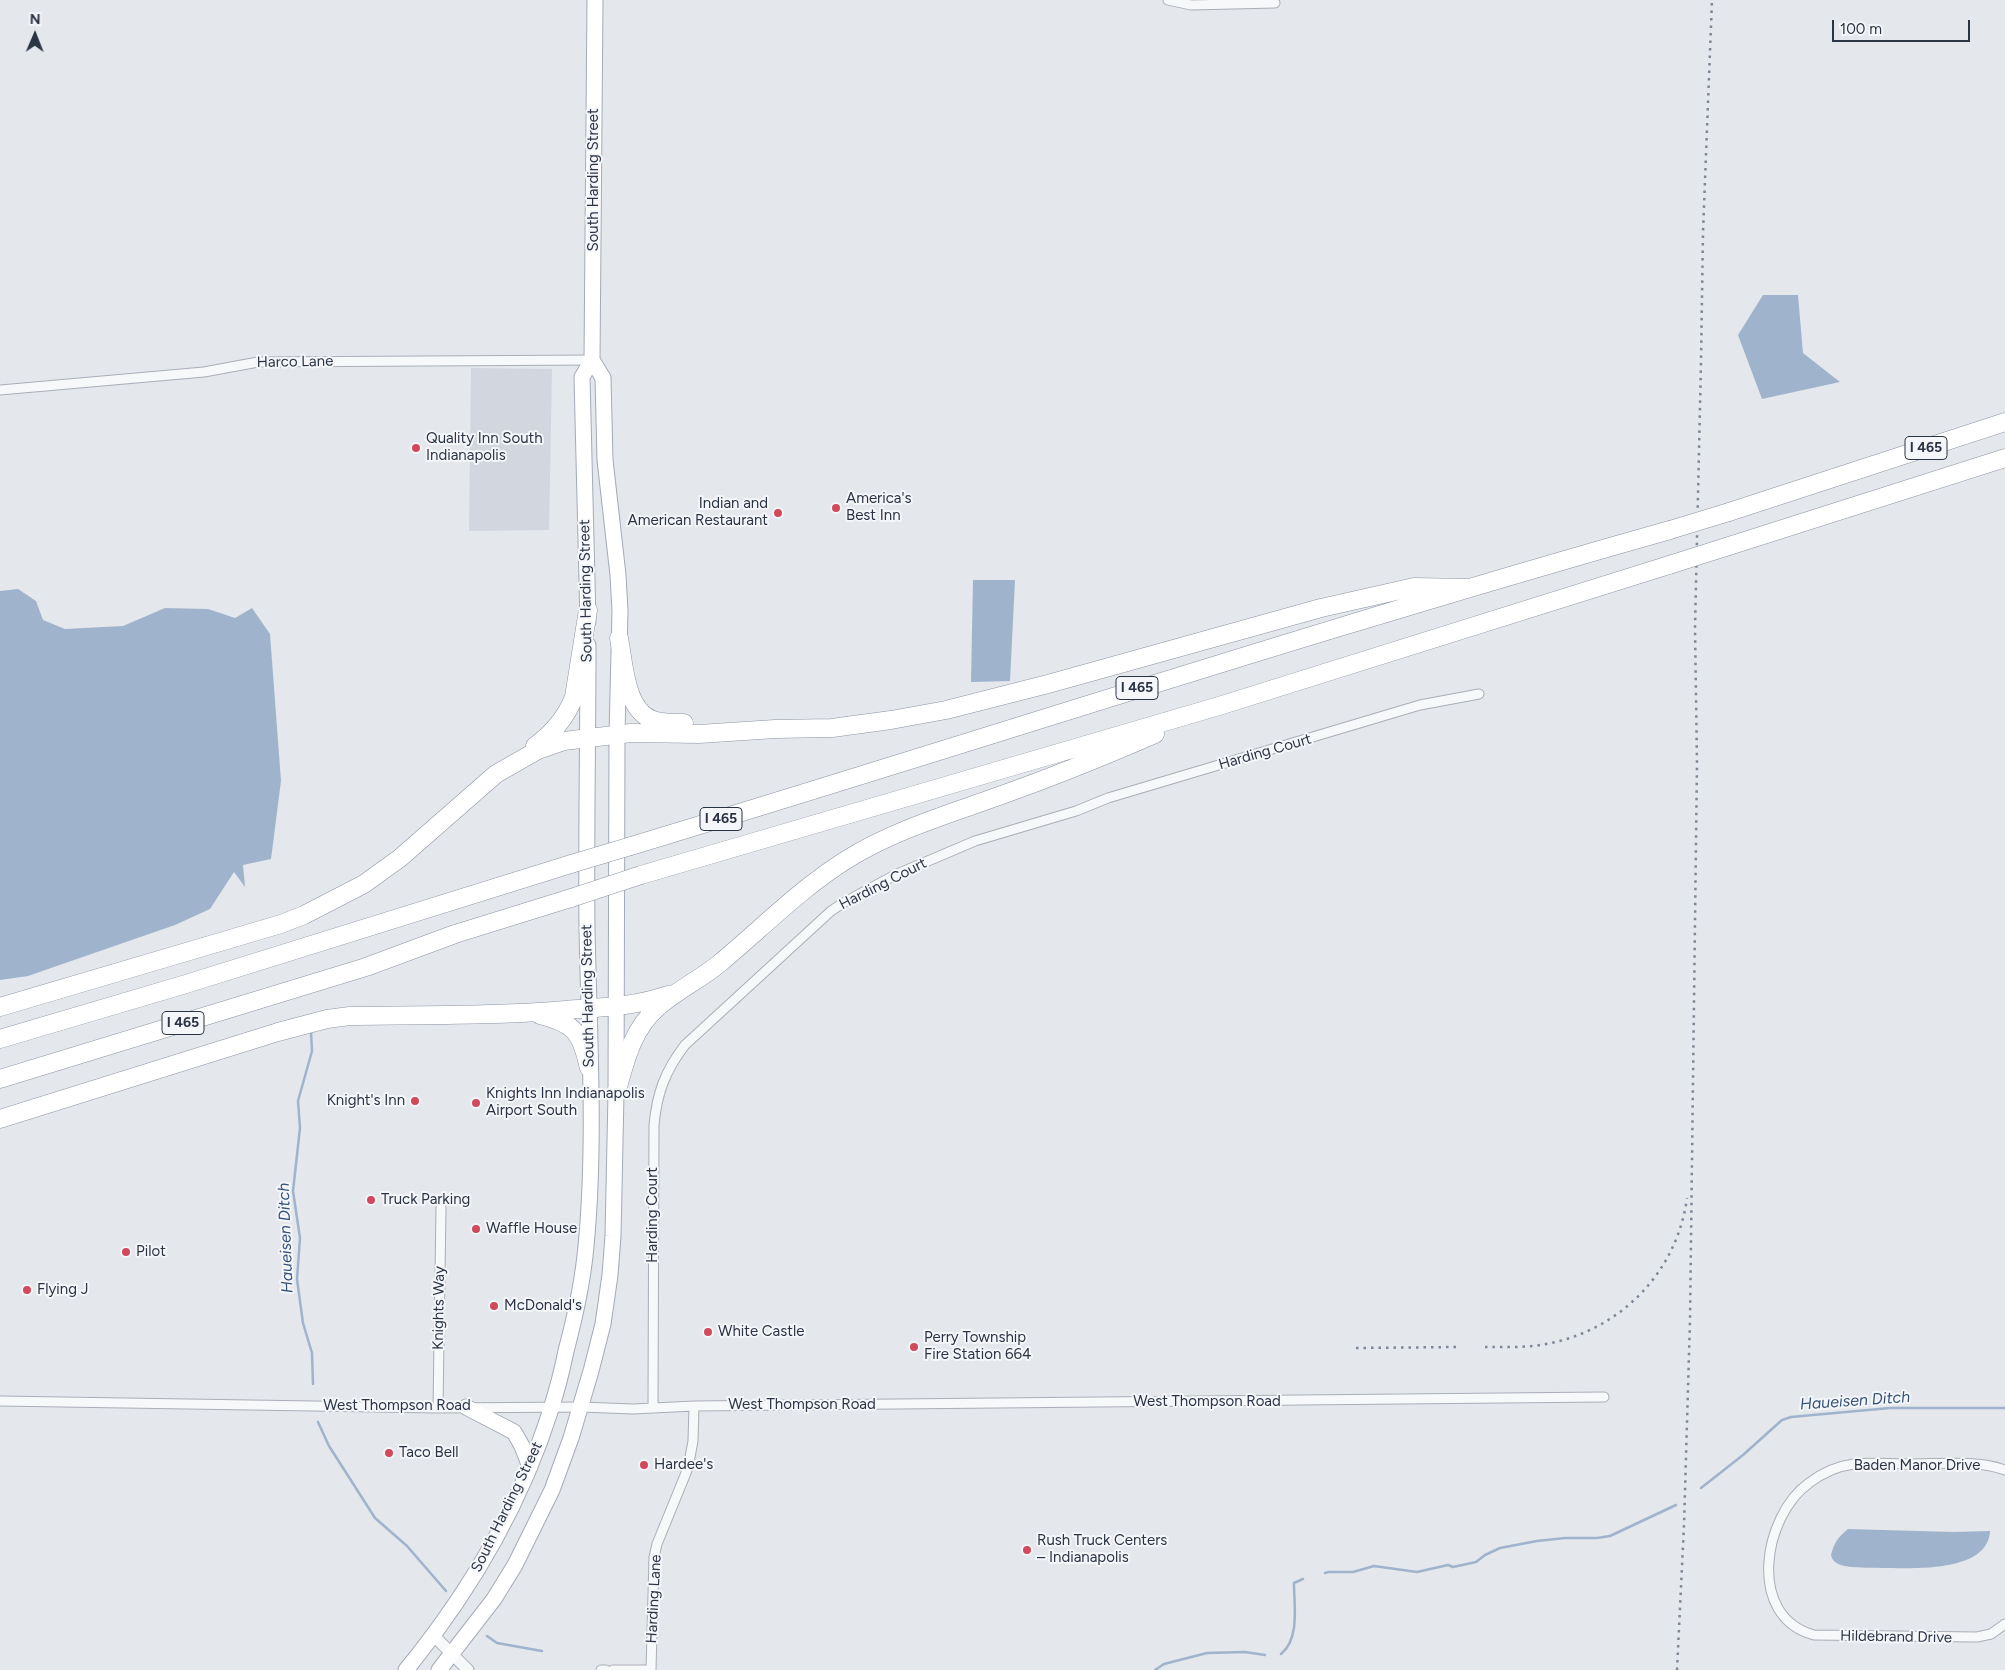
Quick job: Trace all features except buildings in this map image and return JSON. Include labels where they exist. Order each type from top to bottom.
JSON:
[{"type":"highway","name":"I 465","points":[[0,1039],[186,984],[1466,588],[1729,512],[2005,422]]},
{"type":"highway","name":"I 465","points":[[0,1079],[366,967],[455,934],[641,875],[1219,706],[2005,458]]},
{"type":"highway","points":[[516,761],[550,745],[588,738],[617,735],[699,734],[775,729],[832,728],[946,710],[1168,652],[1321,608],[1414,586],[1466,588]]},
{"type":"highway","points":[[0,1007],[282,924],[304,915],[364,884],[423,838],[476,789],[516,761],[552,732],[570,709],[577,687],[580,653],[588,610]]},
{"type":"highway","points":[[619,638],[631,698],[641,712],[652,719],[665,722],[775,729]]},
{"type":"highway","points":[[616,1094],[627,1052],[636,1032],[646,1018],[658,1006],[708,974],[787,904],[847,860],[886,839],[1077,768],[1219,706]]},
{"type":"highway","points":[[0,1118],[278,1032],[326,1019],[350,1016],[530,1013],[617,1007],[644,1002],[685,989]]},
{"type":"highway","points":[[530,1013],[555,1019],[574,1029],[584,1045],[590,1068]]},
{"type":"highway","points":[[0,1035],[55,1022]]},
{"type":"main road","name":"South Harding Street","points":[[406,1670],[434,1636],[470,1584],[530,1467],[552,1407],[570,1335],[586,1246],[590,1158],[587,929],[588,610],[582,377],[592,360],[595,0]]},
{"type":"main road","name":"South Harding Street","points":[[439,1670],[494,1599],[515,1565],[552,1490],[581,1407],[603,1324],[610,1275],[614,1236],[617,1007],[618,575],[605,460],[603,378],[592,360]]},
{"type":"main road","points":[[466,1407],[514,1432],[530,1467]]},
{"type":"street","points":[[1168,0],[1191,5],[1275,3]]},
{"type":"street","name":"Harco Lane","points":[[0,390],[204,372],[258,362],[592,360]]},
{"type":"street","name":"Harding Court","points":[[653,1407],[654,1125],[656,1102],[662,1082],[675,1058],[685,1045],[831,911],[895,875],[974,841],[1076,811],[1108,798],[1420,705],[1479,694]]},
{"type":"street","name":"Knights Way","points":[[438,1408],[441,1208]]},
{"type":"street","name":"West Thompson Road","points":[[0,1402],[633,1409],[694,1406],[1604,1397]]},
{"type":"street","name":"Harding Lane","points":[[613,1670],[651,1670],[654,1557],[657,1544],[688,1468],[693,1441],[694,1406]]},
{"type":"street","name":"Baden Manor Drive","points":[[1788,1621],[1772,1599],[1770,1584],[1771,1546],[1783,1512],[1793,1496],[1808,1483],[1826,1473],[1855,1464],[1978,1464],[2005,1470]]},
{"type":"street","name":"Hildebrand Drive","points":[[1788,1621],[1806,1633],[1822,1636],[1977,1637],[1991,1634],[2005,1624]]},
{"type":"street","points":[[434,1636],[468,1670]]},
{"type":"street","points":[[601,1670],[606,1670]]},
{"type":"shaded area","points":[[471,368],[552,369],[549,530],[469,531]]},
{"type":"water","points":[[1763,295],[1798,295],[1803,353],[1840,382],[1762,399],[1738,335]]},
{"type":"water","points":[[973,580],[1015,580],[1010,681],[971,682]]},
{"type":"water","points":[[18,589],[36,601],[43,620],[65,629],[123,626],[165,608],[208,609],[235,618],[252,608],[270,634],[281,781],[271,859],[243,865],[245,887],[234,872],[210,909],[175,925],[28,976],[0,980],[0,591]]},
{"type":"water","points":[[1848,1529],[1953,1532],[1990,1531],[1986,1545],[1977,1554],[1963,1561],[1930,1567],[1883,1568],[1851,1567],[1834,1561],[1831,1555],[1837,1540]]},
{"type":"waterway","name":"Haueisen Ditch","points":[[311,1032],[312,1051],[298,1101],[300,1128],[293,1191],[300,1238],[297,1279],[303,1323],[312,1353],[313,1384]]},
{"type":"waterway","name":"Haueisen Ditch","points":[[1701,1488],[1743,1455],[1782,1420],[1791,1417],[1890,1408],[2005,1408]]},
{"type":"waterway","name":"Haueisen Ditch","points":[[318,1422],[329,1446],[375,1518],[407,1546],[446,1591]]},
{"type":"waterway","name":"Haueisen Ditch","points":[[1325,1573],[1353,1572],[1374,1566],[1417,1572],[1448,1565],[1453,1567],[1476,1562],[1485,1555],[1500,1548],[1537,1541],[1610,1536],[1676,1505]]},
{"type":"waterway","name":"Haueisen Ditch","points":[[1281,1654],[1291,1640],[1295,1621],[1294,1583],[1303,1579]]},
{"type":"waterway","name":"Haueisen Ditch","points":[[487,1636],[497,1643],[542,1651]]},
{"type":"waterway","name":"Haueisen Ditch","points":[[1155,1670],[1164,1664],[1207,1653],[1245,1652],[1265,1655]]},
{"type":"railway","points":[[1677,1670],[1684,1525],[1690,1320],[1697,763],[1695,628],[1703,232],[1712,0]]},
{"type":"railway","points":[[1485,1347],[1523,1347],[1546,1344],[1573,1337],[1597,1326],[1620,1312],[1640,1294],[1657,1274],[1671,1251],[1681,1225],[1687,1198]]},
{"type":"railway","points":[[1356,1348],[1457,1347]]},
{"type":"place","name":"Quality Inn South Indianapolis","points":[[416,448]]},
{"type":"place","name":"America's Best Inn","points":[[836,508]]},
{"type":"place","name":"Indian and American Restaurant","points":[[778,513]]},
{"type":"place","name":"Knight's Inn","points":[[415,1101]]},
{"type":"place","name":"Knights Inn Indianapolis Airport South","points":[[476,1103]]},
{"type":"place","name":"Truck Parking","points":[[371,1200]]},
{"type":"place","name":"Waffle House","points":[[476,1229]]},
{"type":"place","name":"Pilot","points":[[126,1252]]},
{"type":"place","name":"Flying J","points":[[27,1290]]},
{"type":"place","name":"McDonald's","points":[[494,1306]]},
{"type":"place","name":"White Castle","points":[[708,1332]]},
{"type":"place","name":"Perry Township Fire Station 664","points":[[914,1347]]},
{"type":"place","name":"Taco Bell","points":[[389,1453]]},
{"type":"place","name":"Hardee's","points":[[644,1465]]},
{"type":"place","name":"Rush Truck Centers – Indianapolis","points":[[1027,1550]]}]
